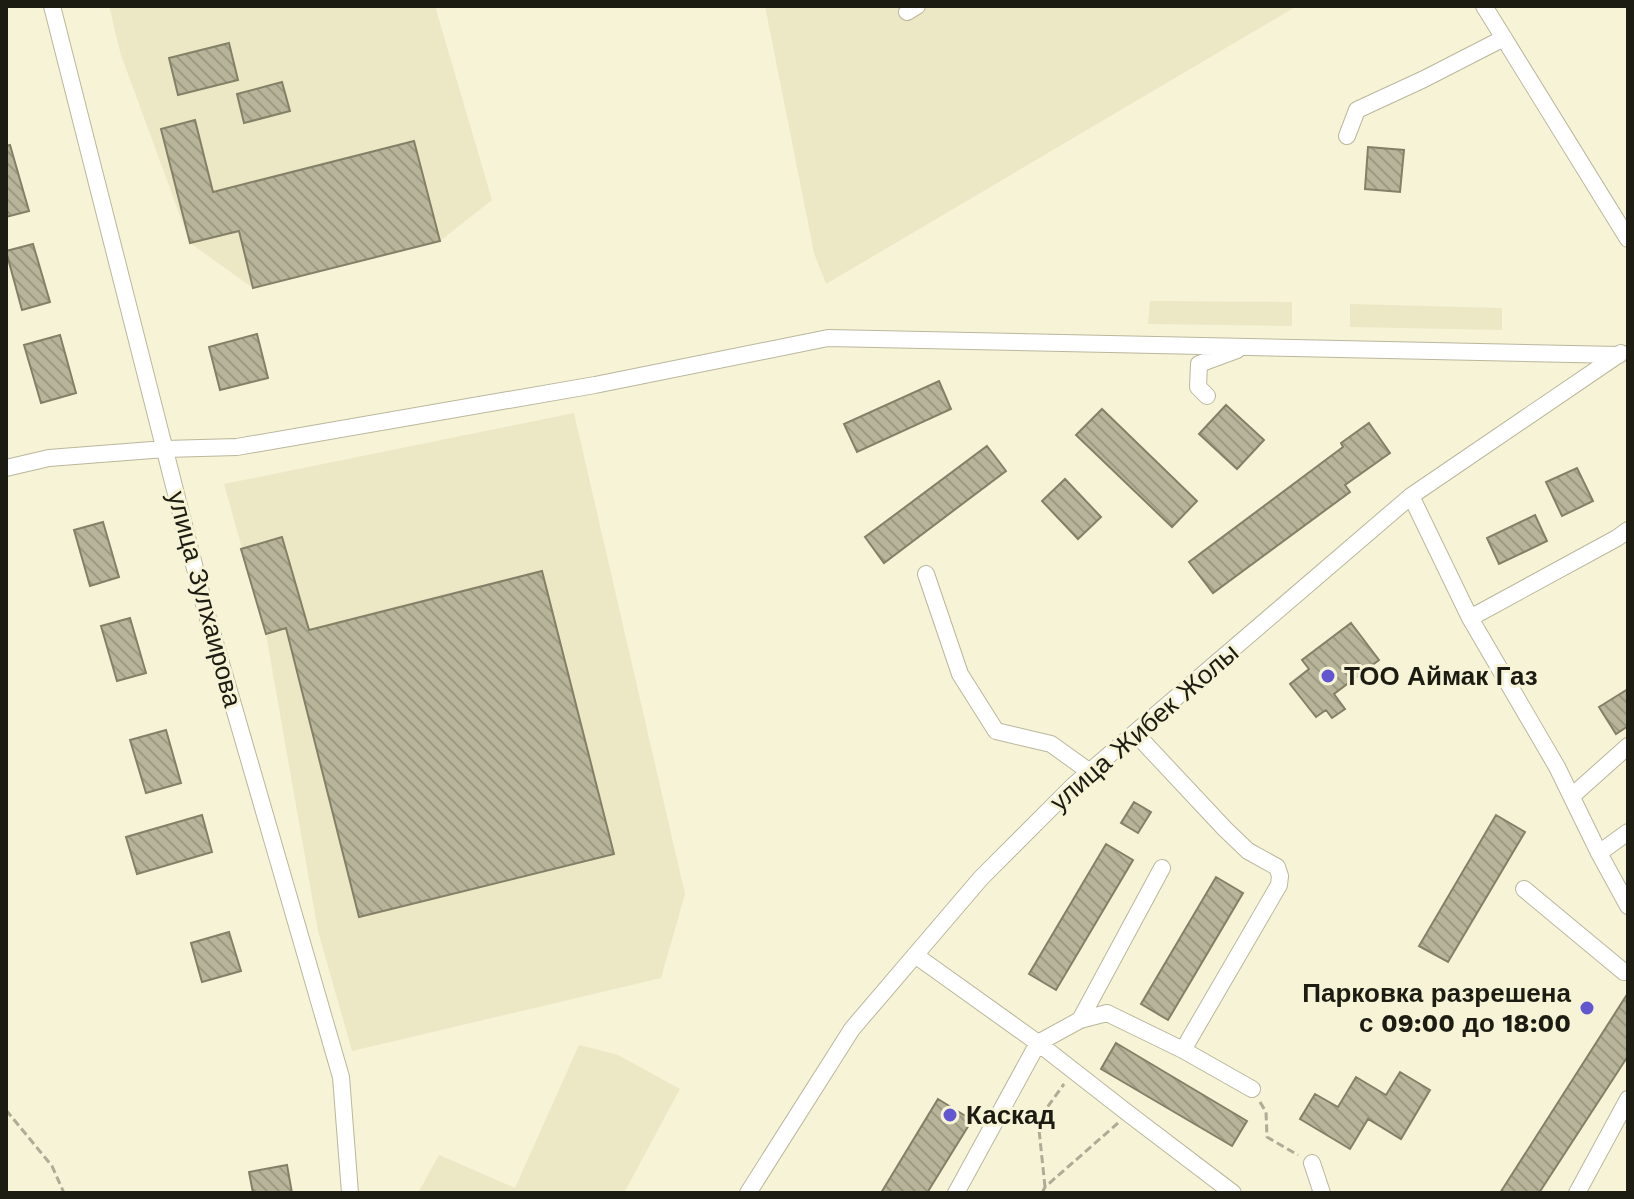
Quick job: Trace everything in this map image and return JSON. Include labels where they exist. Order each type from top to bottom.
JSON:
[{"type":"street","name":"улица Зулхаирова","points":[[52,6],[205,608],[341,1077],[350,1193]]},
{"type":"street","points":[[1484,6],[1628,239]]},
{"type":"street","points":[[1347,136],[1357,110],[1504,38]]},
{"type":"street","points":[[6,468],[49,458],[237,447],[595,385],[828,338],[1623,352]]},
{"type":"street","points":[[1207,396],[1198,387],[1199,364],[1246,347]]},
{"type":"street","name":"улица Жибек Жолы","points":[[748,1193],[852,1029],[981,878],[1090,772],[1411,496],[1623,352]]},
{"type":"street","points":[[1411,496],[1470,618],[1557,767],[1628,906]]},
{"type":"street","points":[[1470,618],[1628,530]]},
{"type":"street","points":[[926,574],[960,674],[996,731],[1051,744],[1090,772]]},
{"type":"street","points":[[1135,733],[1225,829],[1248,851],[1277,867],[1280,876],[1279,885],[1183,1050]]},
{"type":"street","points":[[1572,796],[1628,746]]},
{"type":"street","points":[[1599,853],[1628,832]]},
{"type":"street","points":[[1080,1020],[1162,868]]},
{"type":"street","points":[[1524,889],[1624,972],[1628,971]]},
{"type":"street","points":[[915,955],[1038,1043],[1233,1193]]},
{"type":"street","points":[[956,1193],[1038,1043],[1080,1020],[1107,1013],[1183,1050],[1252,1089]]},
{"type":"street","points":[[1577,1193],[1628,1099]]},
{"type":"street","points":[[1312,1163],[1322,1193]]},
{"type":"path","points":[[1045,1187],[1038,1120],[1073,1071]]},
{"type":"path","points":[[1252,1089],[1266,1112],[1267,1137],[1312,1163]]},
{"type":"path","points":[[6,1110],[52,1166],[64,1193]]},
{"type":"path","points":[[1042,1193],[1045,1187],[1129,1114]]},
{"type":"shaded area","points":[[109,6],[435,6],[492,200],[440,241],[253,288],[190,243],[121,55]]},
{"type":"shaded area","points":[[765,6],[1297,6],[826,284],[814,253]]},
{"type":"shaded area","points":[[1150,301],[1292,302],[1292,326],[1148,324]]},
{"type":"shaded area","points":[[1350,304],[1502,308],[1502,330],[1350,327]]},
{"type":"shaded area","points":[[574,413],[685,894],[661,978],[352,1051],[318,931],[266,634],[224,484]]},
{"type":"shaded area","points":[[579,1045],[618,1055],[680,1089],[624,1193],[418,1193],[439,1155],[515,1188]]},
{"type":"building","points":[[229,43],[238,80],[178,95],[169,58]]},
{"type":"building","points":[[282,82],[290,111],[244,123],[237,94]]},
{"type":"building","points":[[195,120],[213,192],[414,141],[440,241],[253,288],[239,231],[190,243],[161,129]]},
{"type":"building","points":[[10,145],[29,211],[6,217],[6,146]]},
{"type":"building","points":[[1368,147],[1404,150],[1400,192],[1365,189]]},
{"type":"building","points":[[33,244],[50,302],[22,310],[6,251]]},
{"type":"building","points":[[257,334],[268,378],[220,390],[209,347]]},
{"type":"building","points":[[60,335],[76,393],[41,403],[24,345]]},
{"type":"building","points":[[939,381],[951,409],[857,452],[844,424]]},
{"type":"building","points":[[1226,405],[1264,440],[1237,469],[1199,434]]},
{"type":"building","points":[[1102,409],[1197,501],[1172,527],[1076,435]]},
{"type":"building","points":[[1369,423],[1390,453],[1345,485],[1350,492],[1213,593],[1189,562],[1343,447],[1341,443]]},
{"type":"building","points":[[987,446],[1006,471],[884,563],[865,537]]},
{"type":"building","points":[[1577,468],[1593,501],[1562,516],[1546,482]]},
{"type":"building","points":[[1065,479],[1101,517],[1078,539],[1042,501]]},
{"type":"building","points":[[1535,515],[1547,541],[1499,564],[1487,538]]},
{"type":"building","points":[[103,522],[119,577],[90,586],[74,530]]},
{"type":"building","points":[[282,537],[309,630],[542,571],[614,854],[359,917],[286,628],[266,634],[241,549]]},
{"type":"building","points":[[130,618],[146,673],[117,681],[101,626]]},
{"type":"building","name":"ТОО Аймак Газ","points":[[1351,623],[1379,660],[1334,694],[1345,709],[1332,718],[1326,710],[1316,717],[1290,684],[1309,669],[1302,660]]},
{"type":"building","points":[[1628,689],[1628,726],[1616,734],[1599,707]]},
{"type":"building","points":[[166,730],[181,783],[146,793],[130,740]]},
{"type":"building","points":[[1134,802],[1151,812],[1138,833],[1121,823]]},
{"type":"building","points":[[202,815],[212,852],[137,874],[126,837]]},
{"type":"building","points":[[1496,815],[1525,832],[1448,962],[1419,946]]},
{"type":"building","points":[[1106,844],[1133,860],[1056,990],[1029,974]]},
{"type":"building","points":[[1216,877],[1243,893],[1168,1020],[1141,1004]]},
{"type":"building","points":[[229,932],[241,971],[202,982],[191,943]]},
{"type":"building","points":[[1628,993],[1628,1056],[1539,1193],[1500,1193]]},
{"type":"building","points":[[1116,1043],[1247,1121],[1232,1146],[1101,1069]]},
{"type":"building","points":[[1400,1072],[1430,1090],[1401,1139],[1368,1119],[1350,1149],[1300,1119],[1315,1094],[1338,1107],[1356,1077],[1386,1095]]},
{"type":"building","points":[[938,1099],[972,1120],[927,1193],[881,1193]]},
{"type":"building","points":[[287,1165],[292,1193],[253,1193],[249,1172]]},
{"type":"place","name":"ТОО Аймак Газ","points":[[1328,676]]},
{"type":"place","name":"Парковка разрешена с 09:00 до 18:00","points":[[1587,1008]]},
{"type":"place","name":"Каскад","points":[[950,1115]]}]
